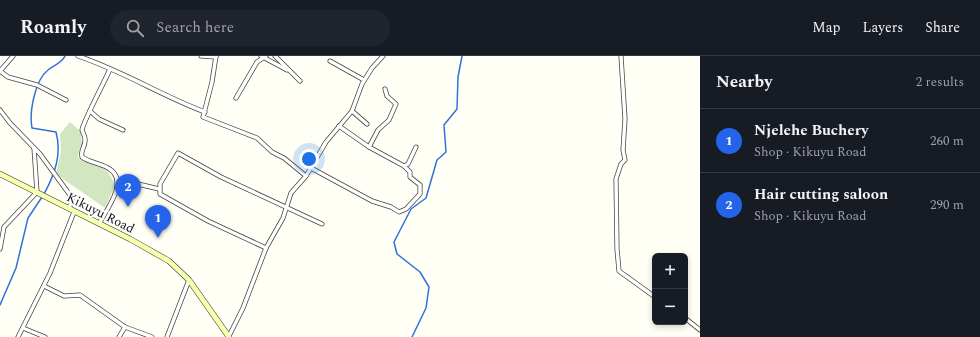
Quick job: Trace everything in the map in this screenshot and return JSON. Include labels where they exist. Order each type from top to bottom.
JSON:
[{"type":"main road","name":"Kikuyu Road","points":[[0,174],[153,251],[168,261],[189,280],[229,336]]},
{"type":"street","points":[[13,56],[0,71],[8,78],[38,85],[66,100]]},
{"type":"street","points":[[78,56],[156,89],[173,100],[205,112]]},
{"type":"street","points":[[201,56],[216,57],[203,117],[257,138],[272,152],[284,158],[306,176]]},
{"type":"street","points":[[275,56],[300,81]]},
{"type":"street","points":[[229,336],[244,308],[266,248],[286,208],[291,193],[306,176],[326,142],[352,111],[364,80],[383,56]]},
{"type":"street","points":[[621,56],[626,119],[623,150],[625,160],[621,164],[616,179],[617,249],[619,271],[652,295]]},
{"type":"street","points":[[236,98],[257,62],[264,57],[290,71]]},
{"type":"street","points":[[330,61],[364,80]]},
{"type":"street","points":[[99,224],[116,189],[117,180],[111,170],[85,159],[81,155],[85,139],[82,131],[110,69]]},
{"type":"street","points":[[369,147],[378,130],[389,120],[396,104],[387,96],[385,89]]},
{"type":"street","points":[[0,110],[10,123],[34,148],[72,199],[72,210],[44,286],[18,337]]},
{"type":"street","points":[[90,111],[99,119],[123,130]]},
{"type":"street","points":[[352,111],[367,124]]},
{"type":"street","points":[[311,168],[372,201],[391,207],[400,212],[406,209],[420,194],[420,186],[410,177],[410,172],[404,166],[369,147],[339,126]]},
{"type":"street","points":[[404,166],[408,164],[416,147]]},
{"type":"street","points":[[0,249],[4,227],[41,194],[34,148]]},
{"type":"street","points":[[266,248],[208,220],[160,194],[159,189],[178,153],[221,177],[322,224]]},
{"type":"street","points":[[117,180],[159,189]]},
{"type":"street","points":[[167,337],[189,280]]},
{"type":"street","points":[[44,286],[64,296],[80,295],[124,326],[152,337]]},
{"type":"street","points":[[688,320],[700,330]]},
{"type":"street","points":[[119,337],[124,326]]},
{"type":"street","points":[[23,328],[45,337]]},
{"type":"green space","points":[[70,122],[81,132],[82,145],[78,158],[101,167],[109,173],[115,185],[105,208],[56,174],[61,151],[60,134]]},
{"type":"waterway","points":[[44,194],[56,164],[58,156],[58,140],[56,132],[32,128],[32,105],[36,89],[43,75],[65,56]]},
{"type":"waterway","points":[[412,337],[426,308],[429,287],[420,272],[397,254],[394,242],[411,209],[426,198],[437,160],[446,152],[444,125],[457,109],[458,77],[462,56]]},
{"type":"waterway","points":[[0,305],[16,268],[28,218],[42,197]]},
{"type":"place","name":"Hair cutting saloon","points":[[128,207]]},
{"type":"place","name":"Njelehe Buchery","points":[[158,238]]}]
